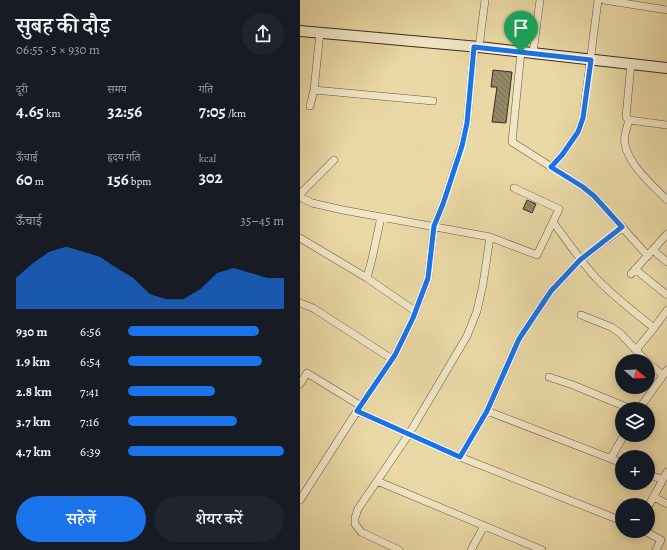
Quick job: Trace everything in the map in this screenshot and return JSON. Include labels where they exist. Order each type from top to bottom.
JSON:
[{"type":"street","points":[[300,500],[392,359],[413,318],[428,278],[434,226],[443,204],[462,146],[467,123],[485,0]]},
{"type":"street","points":[[533,53],[540,0]]},
{"type":"street","points":[[551,167],[562,155],[578,132],[583,118],[598,0]]},
{"type":"street","points":[[604,0],[667,10]]},
{"type":"street","points":[[654,8],[655,0]]},
{"type":"street","points":[[300,31],[477,47],[667,68]]},
{"type":"street","points":[[310,106],[314,90],[320,32]]},
{"type":"street","points":[[521,52],[512,142],[583,187],[594,196],[622,227],[650,253],[667,262]]},
{"type":"street","points":[[631,64],[626,117],[629,120],[625,133],[624,144],[632,163],[667,200]]},
{"type":"street","points":[[314,90],[433,101]]},
{"type":"street","points":[[629,120],[667,125]]},
{"type":"street","points":[[300,194],[334,160]]},
{"type":"street","points":[[300,197],[312,203],[343,210],[490,237],[537,255],[559,209],[514,188]]},
{"type":"street","points":[[367,278],[381,217]]},
{"type":"street","points":[[553,222],[580,260],[606,288],[654,328]]},
{"type":"street","points":[[460,457],[487,411],[519,339],[551,291],[580,260],[622,227]]},
{"type":"street","points":[[667,234],[633,271],[667,295]]},
{"type":"street","points":[[399,550],[361,532],[355,524],[355,518],[358,509],[409,434],[467,336],[477,311],[483,284],[490,237]]},
{"type":"street","points":[[300,238],[367,278],[415,311]]},
{"type":"street","points":[[300,303],[313,308],[392,359]]},
{"type":"street","points":[[636,350],[667,310]]},
{"type":"street","points":[[581,315],[611,327],[620,333],[640,354]]},
{"type":"street","points":[[644,402],[665,372],[655,366]]},
{"type":"street","points":[[300,384],[304,372],[359,409],[409,434],[460,457],[615,517]]},
{"type":"street","points":[[549,377],[615,402]]},
{"type":"street","points":[[487,411],[615,460]]},
{"type":"street","points":[[611,458],[620,442]]},
{"type":"street","points":[[667,472],[654,497],[667,504]]},
{"type":"street","points":[[655,477],[663,480]]},
{"type":"street","points":[[377,481],[537,549]]},
{"type":"street","points":[[471,550],[484,526]]},
{"type":"street","points":[[655,537],[661,540],[656,550]]},
{"type":"building","points":[[493,70],[512,72],[506,123],[492,122],[497,87],[491,87]]},
{"type":"building","points":[[527,200],[536,204],[532,213],[523,209]]},
{"type":"route","points":[[474,47],[521,52],[591,60],[583,118],[578,132],[562,155],[551,167],[583,187],[594,196],[622,227],[580,260],[551,291],[519,339],[487,411],[460,457],[357,411],[395,355],[413,318],[428,278],[434,226],[443,204],[462,146],[467,123],[474,47]]}]
